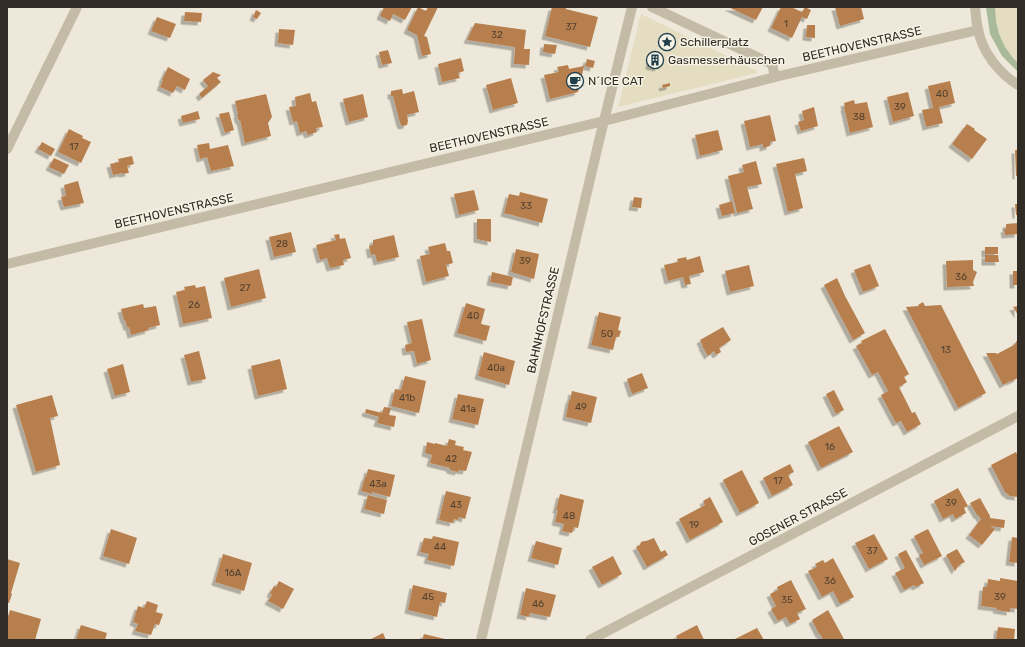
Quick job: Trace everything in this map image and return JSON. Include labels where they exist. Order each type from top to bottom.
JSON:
[{"type":"street","points":[[7,149],[77,7]]},
{"type":"street","name":"BAHNHOFSTRASSE","points":[[481,640],[632,7]]},
{"type":"street","points":[[652,7],[772,64],[775,77]]},
{"type":"street","points":[[975,7],[978,30],[985,49],[996,66],[1010,80],[1018,85]]},
{"type":"street","name":"BEETHOVENSTRASSE","points":[[7,264],[604,121],[775,77],[978,30]]},
{"type":"street","name":"GOSENER STRASSE","points":[[590,640],[1018,416]]},
{"type":"green space","points":[[986,7],[1018,7],[1018,72],[1002,56],[990,34]]},
{"type":"shaded area","points":[[995,7],[1018,7],[1018,63],[1005,47],[999,34]]},
{"type":"shaded area","name":"Schillerplatz","points":[[641,14],[757,71],[757,73],[618,107]]},
{"type":"building","points":[[384,7],[412,7],[405,20],[393,14],[390,21],[380,16]]},
{"type":"building","points":[[418,7],[426,11],[428,7],[438,7],[424,36],[427,37],[431,54],[422,56],[417,35],[407,30]]},
{"type":"building","points":[[552,7],[566,7],[566,9],[598,17],[590,47],[545,36]]},
{"type":"building","points":[[728,7],[763,7],[756,20]]},
{"type":"building","points":[[781,7],[791,7],[802,12],[805,7],[811,10],[807,19],[802,17],[792,38],[771,28]]},
{"type":"building","points":[[835,7],[861,7],[864,19],[840,26]]},
{"type":"building","points":[[256,10],[261,13],[257,19],[253,17]]},
{"type":"building","points":[[185,12],[202,13],[201,22],[184,21]]},
{"type":"building","points":[[157,17],[176,24],[170,38],[151,31]]},
{"type":"building","points":[[475,23],[526,30],[524,49],[530,49],[529,65],[514,64],[515,47],[467,40]]},
{"type":"building","points":[[807,25],[815,25],[815,38],[806,37]]},
{"type":"building","points":[[279,29],[295,30],[293,45],[278,43]]},
{"type":"building","points":[[544,44],[557,45],[555,54],[543,52]]},
{"type":"building","points":[[388,50],[392,63],[382,65],[379,52]]},
{"type":"building","name":"Gasmesserhäuschen","points":[[652,51],[662,54],[658,68],[649,66]]},
{"type":"building","points":[[461,58],[464,71],[458,73],[460,78],[442,82],[438,64]]},
{"type":"building","points":[[587,59],[595,61],[593,68],[585,66]]},
{"type":"building","points":[[568,65],[569,69],[584,66],[578,92],[550,99],[544,75],[559,72],[557,67]]},
{"type":"building","points":[[168,67],[190,79],[185,90],[177,86],[173,93],[160,87]]},
{"type":"building","points":[[213,72],[221,75],[217,78],[221,82],[202,98],[199,94],[208,86],[203,80]]},
{"type":"building","points":[[511,78],[518,103],[493,110],[486,85]]},
{"type":"building","points":[[950,81],[955,103],[939,107],[943,123],[926,127],[922,110],[933,108],[928,86]]},
{"type":"building","points":[[670,83],[670,86],[663,88],[662,85]]},
{"type":"building","points":[[402,89],[403,94],[414,91],[419,112],[407,115],[407,125],[402,126],[393,96],[391,96],[391,91]]},
{"type":"building","points":[[908,92],[914,116],[893,122],[887,97]]},
{"type":"building","points":[[310,93],[312,102],[316,101],[323,127],[316,128],[317,132],[308,135],[306,131],[300,133],[297,121],[293,122],[289,107],[296,106],[295,97]]},
{"type":"building","points":[[266,94],[272,117],[268,123],[271,136],[245,143],[240,120],[239,121],[237,115],[235,101]]},
{"type":"building","points":[[363,94],[368,117],[349,122],[343,99]]},
{"type":"building","points":[[854,100],[855,104],[867,102],[873,127],[850,133],[844,103]]},
{"type":"building","points":[[814,107],[818,126],[801,131],[798,122],[804,120],[802,111]]},
{"type":"building","points":[[198,111],[200,119],[183,123],[181,116]]},
{"type":"building","points":[[229,112],[234,130],[225,133],[219,114]]},
{"type":"building","points":[[770,115],[776,141],[770,142],[770,146],[763,148],[763,144],[750,147],[744,121]]},
{"type":"building","points":[[967,124],[987,139],[972,159],[952,144]]},
{"type":"building","points":[[69,129],[91,142],[81,163],[58,152]]},
{"type":"building","points":[[718,130],[723,150],[700,156],[695,135]]},
{"type":"building","points":[[42,142],[55,149],[51,156],[38,149]]},
{"type":"building","points":[[209,143],[210,149],[228,145],[234,166],[211,171],[207,157],[200,159],[197,145]]},
{"type":"building","points":[[1015,150],[1018,150],[1018,176],[1016,176]]},
{"type":"building","points":[[132,156],[134,164],[127,166],[129,173],[113,175],[110,164],[119,162],[118,159]]},
{"type":"building","points":[[54,158],[69,165],[64,174],[49,167]]},
{"type":"building","points":[[804,158],[807,171],[795,174],[803,208],[788,212],[776,164]]},
{"type":"building","points":[[756,161],[762,184],[747,187],[753,209],[737,213],[728,176],[744,172],[742,165]]},
{"type":"building","points":[[78,181],[84,203],[64,207],[61,197],[66,196],[64,185]]},
{"type":"building","points":[[474,190],[479,210],[459,215],[454,194]]},
{"type":"building","points":[[520,192],[548,199],[542,223],[504,213],[509,194],[519,196]]},
{"type":"building","points":[[634,197],[642,198],[641,208],[632,207]]},
{"type":"building","points":[[732,201],[735,213],[722,216],[719,205]]},
{"type":"building","points":[[1015,204],[1018,204],[1018,215],[1016,215]]},
{"type":"building","points":[[477,219],[491,219],[491,242],[477,239]]},
{"type":"building","points":[[1018,223],[1018,234],[1005,235],[1004,229],[1006,229],[1006,224]]},
{"type":"building","points":[[291,232],[296,252],[274,257],[269,237]]},
{"type":"building","points":[[339,234],[340,239],[345,238],[351,258],[343,260],[344,265],[330,268],[327,258],[320,260],[316,245],[336,240],[334,235]]},
{"type":"building","points":[[394,235],[399,257],[377,262],[375,254],[371,255],[369,246],[373,245],[373,240]]},
{"type":"building","points":[[445,243],[447,251],[450,251],[453,263],[446,265],[449,276],[426,282],[420,256],[430,254],[428,247]]},
{"type":"building","points":[[985,247],[998,247],[998,254],[985,254]]},
{"type":"building","points":[[516,249],[539,254],[534,279],[511,272]]},
{"type":"building","points":[[985,255],[998,255],[999,262],[985,262]]},
{"type":"building","points":[[700,256],[704,272],[689,276],[691,284],[685,285],[683,277],[668,281],[664,265],[678,262],[677,259],[686,257],[687,260]]},
{"type":"building","points":[[973,260],[973,270],[977,272],[973,282],[974,286],[947,287],[946,261]]},
{"type":"building","points":[[870,264],[879,286],[863,292],[854,270]]},
{"type":"building","points":[[749,265],[754,286],[730,292],[725,271]]},
{"type":"building","points":[[259,269],[266,298],[231,307],[224,278]]},
{"type":"building","points":[[1013,271],[1018,271],[1018,285],[1013,285]]},
{"type":"building","points":[[492,272],[513,277],[511,286],[490,282]]},
{"type":"building","points":[[837,278],[865,333],[853,340],[824,285]]},
{"type":"building","points":[[195,285],[196,288],[205,286],[212,318],[183,324],[176,292],[185,290],[184,287]]},
{"type":"building","points":[[923,302],[925,306],[941,305],[986,393],[958,408],[906,307],[919,306],[918,305]]},
{"type":"building","points":[[466,303],[485,309],[481,324],[490,326],[486,341],[457,333]]},
{"type":"building","points":[[143,304],[144,308],[156,306],[160,325],[131,335],[121,309]]},
{"type":"building","points":[[1018,306],[1018,315],[1013,307]]},
{"type":"building","points":[[599,312],[621,317],[618,330],[621,331],[619,337],[616,337],[613,350],[591,345]]},
{"type":"building","points":[[422,319],[431,360],[417,364],[414,351],[406,352],[405,345],[412,343],[407,322]]},
{"type":"building","points":[[723,327],[731,340],[719,348],[721,352],[716,355],[714,351],[708,356],[700,340]]},
{"type":"building","points":[[885,329],[909,374],[904,377],[907,382],[899,387],[912,413],[915,412],[921,424],[907,432],[901,421],[896,423],[881,395],[888,391],[878,372],[872,375],[856,346],[862,343],[861,341]]},
{"type":"building","points":[[1018,339],[1018,378],[1003,385],[986,353],[997,354],[1014,345]]},
{"type":"building","points":[[199,351],[206,379],[191,382],[184,355]]},
{"type":"building","points":[[484,352],[515,361],[509,385],[478,376]]},
{"type":"building","points":[[280,359],[287,389],[258,396],[251,366]]},
{"type":"building","points":[[123,364],[130,392],[115,396],[107,369]]},
{"type":"building","points":[[642,373],[648,388],[632,394],[627,379]]},
{"type":"building","points":[[405,376],[426,381],[419,413],[391,406],[395,389],[401,390]]},
{"type":"building","points":[[834,390],[844,410],[836,414],[826,394]]},
{"type":"building","points":[[572,391],[597,397],[591,423],[566,417]]},
{"type":"building","points":[[458,394],[484,399],[478,425],[452,419]]},
{"type":"building","points":[[52,395],[58,416],[50,418],[60,465],[36,472],[16,405]]},
{"type":"building","points":[[384,407],[391,408],[389,415],[396,416],[394,427],[377,423],[379,417],[365,413],[366,409],[382,413]]},
{"type":"building","points":[[839,426],[853,452],[821,468],[808,442]]},
{"type":"building","points":[[449,439],[456,441],[455,445],[464,447],[463,450],[472,452],[466,471],[459,470],[458,472],[450,470],[450,468],[430,463],[432,455],[425,453],[427,442],[447,446]]},
{"type":"building","points":[[1016,452],[1018,456],[1018,497],[1010,496],[1005,492],[991,465]]},
{"type":"building","points":[[790,464],[794,472],[788,475],[793,485],[772,496],[763,478]]},
{"type":"building","points":[[368,469],[395,475],[390,497],[372,492],[372,494],[361,491]]},
{"type":"building","points":[[742,470],[759,503],[740,513],[723,480]]},
{"type":"building","points":[[958,488],[968,506],[964,508],[966,513],[955,519],[953,514],[943,519],[934,501]]},
{"type":"building","points":[[446,491],[471,497],[465,519],[459,517],[458,520],[454,519],[453,523],[439,520]]},
{"type":"building","points":[[560,494],[584,500],[578,528],[574,527],[572,533],[562,531],[564,524],[555,522]]},
{"type":"building","points":[[368,495],[387,500],[384,514],[364,509]]},
{"type":"building","points":[[710,497],[723,522],[690,540],[679,519],[705,505],[703,501]]},
{"type":"building","points":[[980,498],[990,518],[1005,520],[1004,528],[990,526],[995,529],[982,545],[969,535],[981,519],[970,503]]},
{"type":"building","points":[[111,529],[137,538],[129,564],[103,556]]},
{"type":"building","points":[[928,529],[942,556],[924,565],[919,555],[923,553],[914,536]]},
{"type":"building","points":[[874,534],[888,559],[869,569],[855,543]]},
{"type":"building","points":[[433,536],[459,542],[454,566],[427,560],[429,554],[420,552],[424,538],[432,539]]},
{"type":"building","points":[[1012,537],[1018,538],[1018,563],[1009,562]]},
{"type":"building","points":[[654,538],[661,552],[665,550],[668,555],[647,567],[636,547],[640,545],[641,542]]},
{"type":"building","points":[[536,541],[562,548],[558,565],[531,558]]},
{"type":"building","points":[[957,549],[965,562],[959,565],[955,571],[946,555]]},
{"type":"building","points":[[906,550],[924,583],[916,587],[914,585],[904,590],[895,573],[905,568],[898,554]]},
{"type":"building","points":[[223,554],[252,563],[244,591],[215,582]]},
{"type":"building","points":[[613,556],[622,574],[602,585],[592,567]]},
{"type":"building","points":[[833,558],[854,597],[840,604],[833,591],[822,597],[808,571],[817,567],[815,564],[823,560],[825,563]]},
{"type":"building","points":[[7,559],[20,563],[9,603],[7,603]]},
{"type":"building","points":[[1000,578],[1018,581],[1018,609],[1010,608],[1010,612],[996,610],[997,608],[981,606],[983,587],[987,587],[988,579],[1000,581]]},
{"type":"building","points":[[791,580],[806,609],[797,613],[800,619],[790,624],[786,617],[778,621],[771,609],[776,606],[770,594],[778,590],[777,587]]},
{"type":"building","points":[[279,581],[294,589],[283,609],[268,601],[272,595],[270,593]]},
{"type":"building","points":[[413,585],[447,593],[445,603],[440,602],[437,617],[408,610]]},
{"type":"building","points":[[526,588],[556,595],[550,617],[530,613],[529,617],[520,615]]},
{"type":"building","points":[[147,601],[158,605],[156,612],[163,614],[159,625],[155,624],[151,635],[135,631],[138,624],[133,622],[138,606],[144,608]]},
{"type":"building","points":[[10,610],[41,619],[35,640],[7,639],[7,621]]},
{"type":"building","points":[[828,610],[844,639],[823,640],[819,634],[812,620]]},
{"type":"building","points":[[81,625],[107,633],[105,640],[76,640]]},
{"type":"building","points":[[697,625],[704,640],[678,640],[676,636]]},
{"type":"building","points":[[998,627],[1015,629],[1014,640],[996,640]]},
{"type":"building","points":[[757,628],[764,640],[733,640]]},
{"type":"building","points":[[383,633],[386,640],[369,640]]},
{"type":"building","points":[[424,634],[445,639],[422,640]]},
{"type":"place","name":"Schillerplatz","points":[[667,42]]},
{"type":"place","name":"Gasmesserhäuschen","points":[[655,60]]},
{"type":"place","name":"N´ICE CAT","points":[[575,81]]}]
